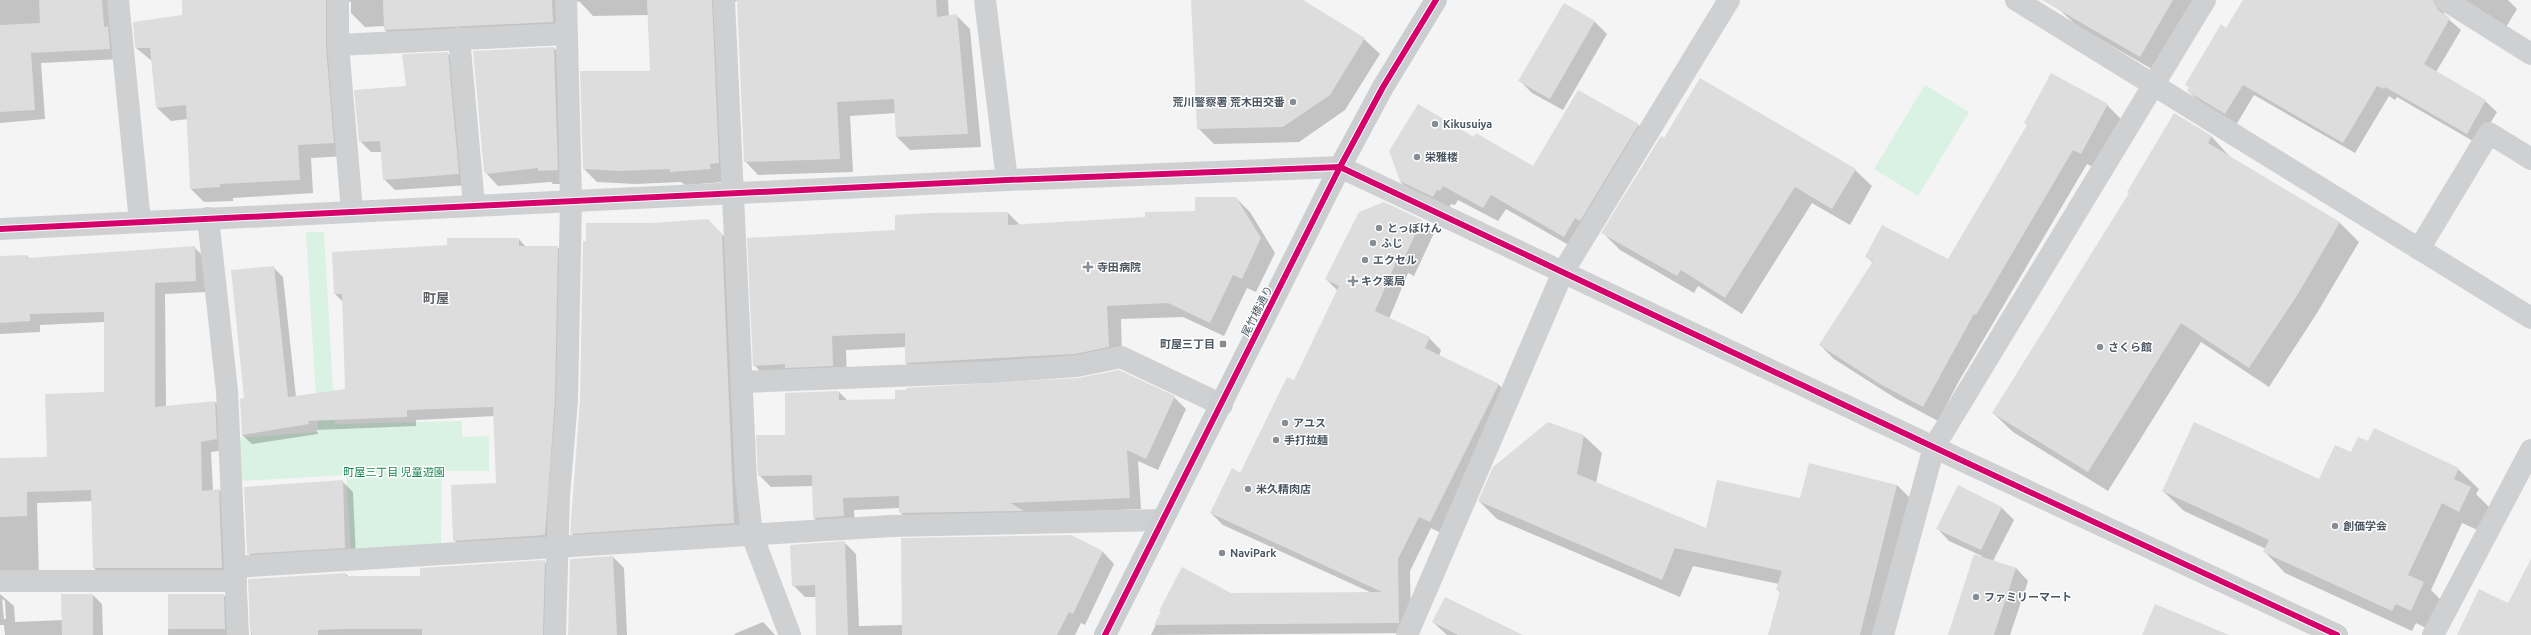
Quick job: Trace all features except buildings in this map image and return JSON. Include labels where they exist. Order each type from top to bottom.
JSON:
[{"type":"main road","name":"尾竹橋通り","points":[[1105,635],[1222,405],[1340,167],[1383,87],[1436,0]]},
{"type":"street","points":[[118,0],[140,222]]},
{"type":"street","points":[[338,0],[338,45],[352,211]]},
{"type":"street","points":[[555,635],[558,546],[567,400],[572,200],[566,0]]},
{"type":"street","points":[[724,0],[746,480],[752,535],[790,635]]},
{"type":"street","points":[[985,0],[1007,180]]},
{"type":"street","points":[[1407,635],[1563,272],[1729,0]]},
{"type":"street","points":[[2016,0],[2531,318]]},
{"type":"street","points":[[1883,635],[1934,447],[2155,86],[2205,0]]},
{"type":"street","points":[[2445,0],[2531,54]]},
{"type":"street","points":[[338,45],[567,34]]},
{"type":"street","points":[[459,38],[474,206]]},
{"type":"street","points":[[2419,249],[2489,134],[2531,159]]},
{"type":"street","points":[[0,229],[572,200],[732,195],[1007,180],[1340,167],[1934,447],[2338,635]]},
{"type":"street","points":[[208,218],[227,391],[238,635]]},
{"type":"street","points":[[742,382],[993,372],[1077,366],[1121,357],[1222,405]]},
{"type":"street","points":[[2433,635],[2531,450]]},
{"type":"street","points":[[0,581],[236,574],[558,546],[891,526],[1163,520]]},
{"type":"green space","points":[[1925,85],[1969,112],[1918,196],[1874,169]]},
{"type":"green space","name":"町屋三丁目 児童遊園","points":[[306,232],[324,232],[335,424],[462,421],[462,437],[489,436],[489,471],[442,471],[441,544],[351,550],[346,475],[240,481],[237,438],[318,432]]},
{"type":"cycle path","points":[[1105,635],[1340,167],[1383,87],[1436,0]]},
{"type":"cycle path","points":[[0,229],[1007,180],[1340,167],[1961,460],[2337,635]]},
{"type":"place","name":"荒川警察署 荒木田交番","points":[[1293,102]]},
{"type":"place","name":"Kikusuiya","points":[[1435,124]]},
{"type":"place","name":"栄雅楼","points":[[1417,157]]},
{"type":"place","name":"とっぽけん","points":[[1379,228]]},
{"type":"place","name":"ふじ","points":[[1373,243]]},
{"type":"place","name":"エクセル","points":[[1365,260]]},
{"type":"place","name":"寺田病院","points":[[1088,267]]},
{"type":"place","name":"キク薬局","points":[[1353,281]]},
{"type":"place","name":"町屋三丁目","points":[[1223,344]]},
{"type":"place","name":"さくら館","points":[[2100,347]]},
{"type":"place","name":"アユス","points":[[1285,423]]},
{"type":"place","name":"手打拉麺","points":[[1276,440]]},
{"type":"place","name":"米久精肉店","points":[[1248,489]]},
{"type":"place","name":"創価学会","points":[[2335,526]]},
{"type":"place","name":"NaviPark","points":[[1222,553]]},
{"type":"place","name":"ファミリーマート","points":[[1976,597]]},
{"type":"district","name":"町屋","points":[[436,298]]}]
